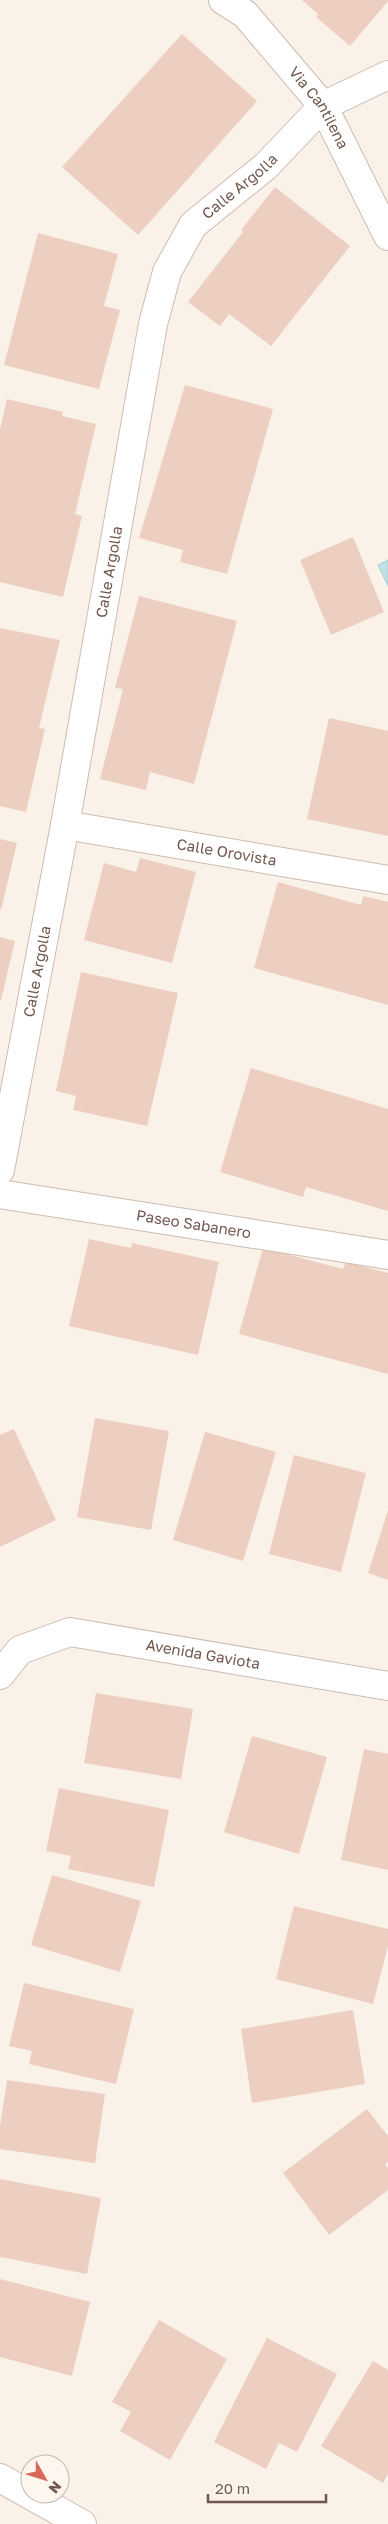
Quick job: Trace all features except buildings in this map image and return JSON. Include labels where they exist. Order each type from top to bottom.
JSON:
[{"type":"street","name":"Via Cantilena","points":[[223,0],[244,14],[323,106],[388,236]]},
{"type":"street","name":"Calle Argolla","points":[[0,1170],[65,825],[153,324],[167,272],[193,225],[266,166],[323,106],[388,75]]},
{"type":"street","name":"Calle Orovista","points":[[65,825],[388,880]]},
{"type":"street","name":"Paseo Sabanero","points":[[0,1194],[388,1255]]},
{"type":"street","name":"Avenida Gaviota","points":[[0,1675],[20,1650],[70,1632],[388,1686]]},
{"type":"street","points":[[0,2478],[82,2524]]},
{"type":"water","points":[[388,560],[388,586],[378,565]]}]
